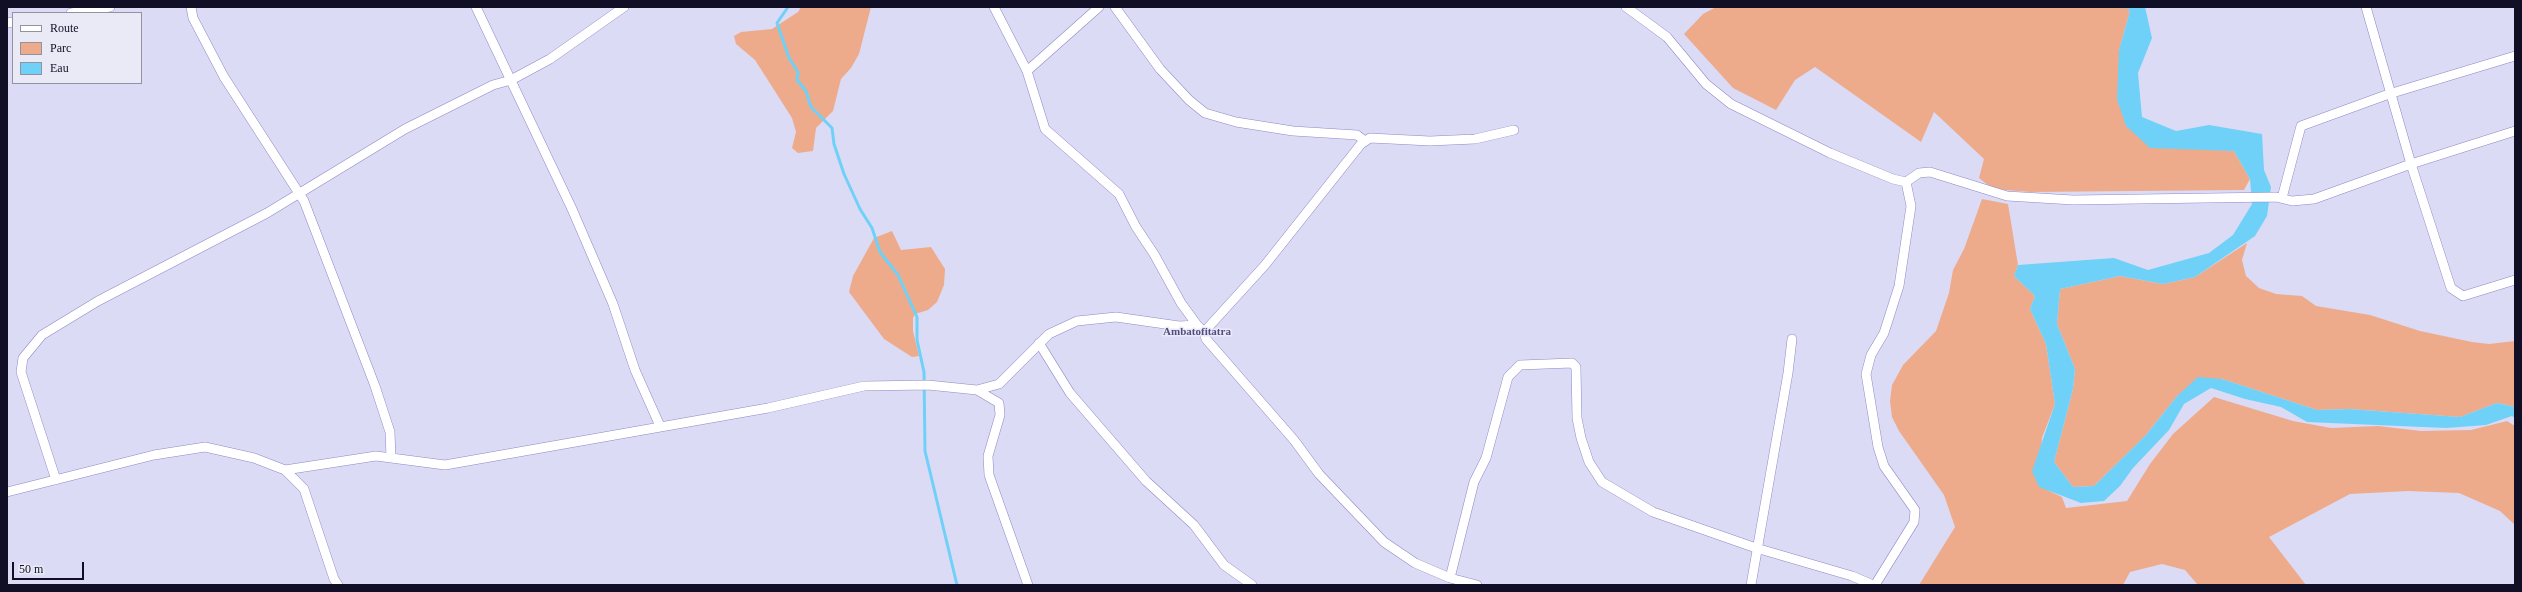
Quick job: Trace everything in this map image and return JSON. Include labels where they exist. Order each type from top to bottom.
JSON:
[{"type":"street","points":[[78,12],[110,7]]},
{"type":"street","points":[[191,7],[193,18],[224,77],[298,194],[304,201],[375,386],[390,432],[392,458]]},
{"type":"street","points":[[476,7],[511,80],[613,304],[635,370],[660,426]]},
{"type":"street","points":[[56,480],[20,372],[23,358],[42,335],[98,301],[267,213],[405,129],[493,85],[511,80],[550,58],[624,7]]},
{"type":"street","points":[[994,7],[1027,71],[1046,129],[1119,194],[1136,228],[1154,254],[1181,303],[1200,328],[1206,339],[1294,440],[1319,474],[1384,542],[1415,563],[1450,578],[1476,585]]},
{"type":"street","points":[[1027,71],[1099,7]]},
{"type":"street","points":[[1115,7],[1160,69],[1189,100],[1206,113],[1236,122],[1293,131],[1357,135],[1365,141]]},
{"type":"street","points":[[1626,7],[1667,37],[1706,84],[1731,104],[1830,153],[1893,179],[1906,182],[1918,173],[1930,172],[2007,196],[2074,200],[2279,198],[2292,201],[2314,199],[2410,164],[2515,131]]},
{"type":"street","points":[[2366,7],[2389,94],[2410,164],[2451,288],[2462,296],[2515,280]]},
{"type":"street","points":[[2279,198],[2301,126],[2389,94],[2515,56]]},
{"type":"street","points":[[285,470],[376,456],[445,465],[471,462],[631,434],[660,426],[768,408],[864,386],[928,385],[977,390],[998,384],[1049,334],[1077,321],[1116,317],[1200,328],[1265,265],[1365,141],[1370,138],[1381,137],[1430,141],[1475,139],[1514,130]]},
{"type":"street","points":[[1450,578],[1474,482],[1486,458],[1508,377],[1520,365],[1572,363],[1576,367],[1577,418],[1581,438],[1589,462],[1602,482],[1653,512],[1756,548],[1852,576],[1874,585],[1914,522],[1915,510],[1884,466],[1878,448],[1866,374],[1871,355],[1884,333],[1899,286],[1911,206],[1906,182]]},
{"type":"street","points":[[1751,585],[1756,548],[1788,373],[1792,339]]},
{"type":"street","points":[[1039,343],[1070,393],[1146,481],[1194,525],[1224,565],[1252,585]]},
{"type":"street","points":[[977,390],[999,402],[1000,415],[988,456],[989,475],[1028,585]]},
{"type":"street","points":[[7,492],[154,455],[205,447],[254,458],[285,470],[304,489],[334,579],[338,585]]},
{"type":"green space","points":[[801,7],[871,7],[859,54],[851,68],[841,79],[833,111],[816,128],[813,151],[798,153],[792,148],[796,132],[792,118],[755,60],[736,44],[734,36],[741,32],[772,29],[798,12]]},
{"type":"green space","points":[[1716,7],[2125,7],[2130,11],[2119,50],[2126,126],[2193,148],[2234,151],[2250,179],[2244,190],[2030,192],[1993,189],[1979,178],[1984,159],[1934,112],[1921,142],[1815,67],[1795,80],[1776,110],[1733,88],[1684,34],[1703,14]]},
{"type":"green space","points":[[1982,199],[2008,204],[2018,265],[2014,276],[2035,296],[2030,309],[2046,344],[2055,404],[2042,438],[2039,486],[2062,497],[2066,508],[2127,501],[2150,464],[2173,434],[2214,397],[2293,421],[2331,428],[2378,426],[2421,431],[2471,430],[2507,421],[2515,426],[2515,525],[2500,511],[2459,493],[2408,491],[2350,494],[2269,537],[2306,585],[2198,585],[2185,570],[2162,564],[2130,572],[2123,585],[1919,585],[1955,527],[1944,495],[1899,431],[1892,417],[1890,401],[1892,385],[1903,365],[1936,331],[1949,293],[1953,270],[1964,249]]},
{"type":"green space","points":[[892,231],[901,250],[931,247],[945,269],[944,285],[937,302],[928,310],[915,314],[913,318],[913,331],[919,356],[912,357],[884,339],[849,292],[853,276],[874,238]]},
{"type":"green space","points":[[2247,243],[2242,260],[2246,276],[2259,288],[2276,294],[2302,296],[2316,306],[2370,315],[2420,331],[2472,342],[2489,344],[2515,341],[2515,407],[2497,403],[2460,417],[2349,409],[2317,410],[2222,379],[2177,396],[2146,435],[2094,486],[2073,487],[2054,462],[2073,389],[2075,369],[2057,324],[2060,289],[2120,276],[2163,284],[2195,277]]},
{"type":"water","points":[[2125,7],[2145,7],[2152,38],[2138,73],[2142,117],[2176,131],[2209,125],[2262,134],[2264,170],[2271,187],[2267,216],[2255,236],[2195,277],[2163,284],[2120,276],[2060,289],[2057,324],[2075,369],[2073,389],[2054,462],[2073,487],[2094,486],[2146,435],[2177,396],[2198,377],[2222,379],[2317,410],[2349,409],[2460,417],[2497,403],[2515,407],[2515,418],[2512,416],[2486,425],[2446,428],[2307,422],[2281,407],[2245,399],[2211,388],[2184,404],[2169,430],[2133,468],[2120,486],[2104,501],[2081,503],[2039,487],[2032,471],[2055,404],[2046,344],[2030,309],[2035,296],[2014,276],[2018,265],[2114,258],[2148,270],[2209,253],[2233,235],[2252,204],[2250,179],[2234,151],[2150,148],[2126,126],[2117,99],[2119,50],[2130,11]]},
{"type":"waterway","points":[[788,7],[777,23],[789,58],[798,72],[797,80],[806,91],[811,107],[832,128],[834,144],[844,174],[860,209],[872,228],[880,252],[898,275],[917,317],[917,340],[924,372],[925,451],[957,585]]},
{"type":"district","name":"Ambatofitatra","points":[[1197,332]]}]
